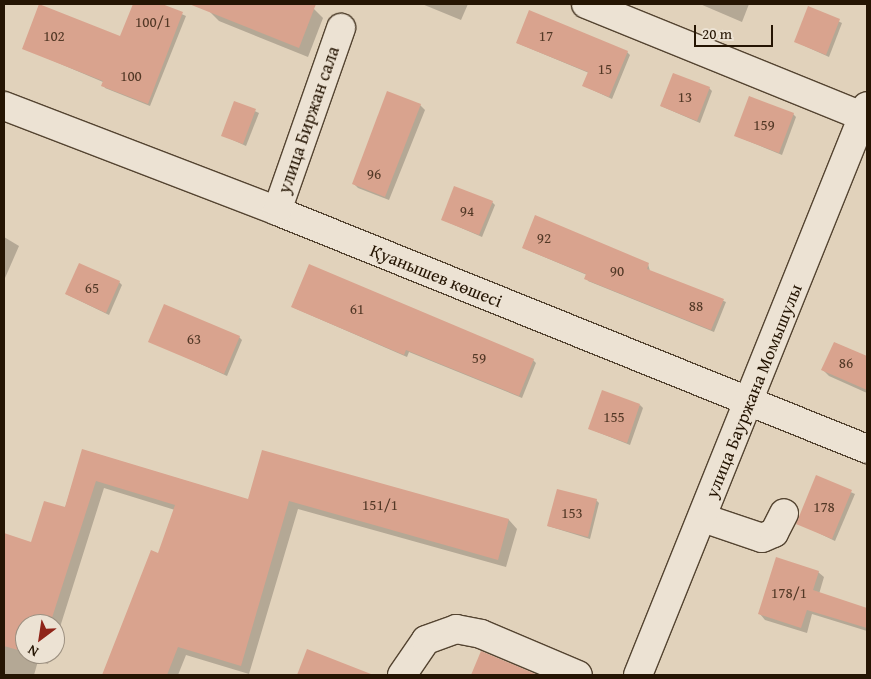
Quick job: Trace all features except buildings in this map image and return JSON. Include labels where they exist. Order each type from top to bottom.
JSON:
[{"type":"street","points":[[586,4],[866,114]]},
{"type":"street","name":"улица Биржан сала","points":[[277,212],[342,28]]},
{"type":"street","name":"Қуанышев көшесі","points":[[4,106],[277,212],[867,449]]},
{"type":"street","name":"улица Бауржана Момышулы","points":[[638,675],[866,114]]},
{"type":"street","points":[[702,518],[762,538],[774,533],[784,513]]},
{"type":"street","points":[[402,675],[426,640],[456,628],[481,634],[578,675]]}]
